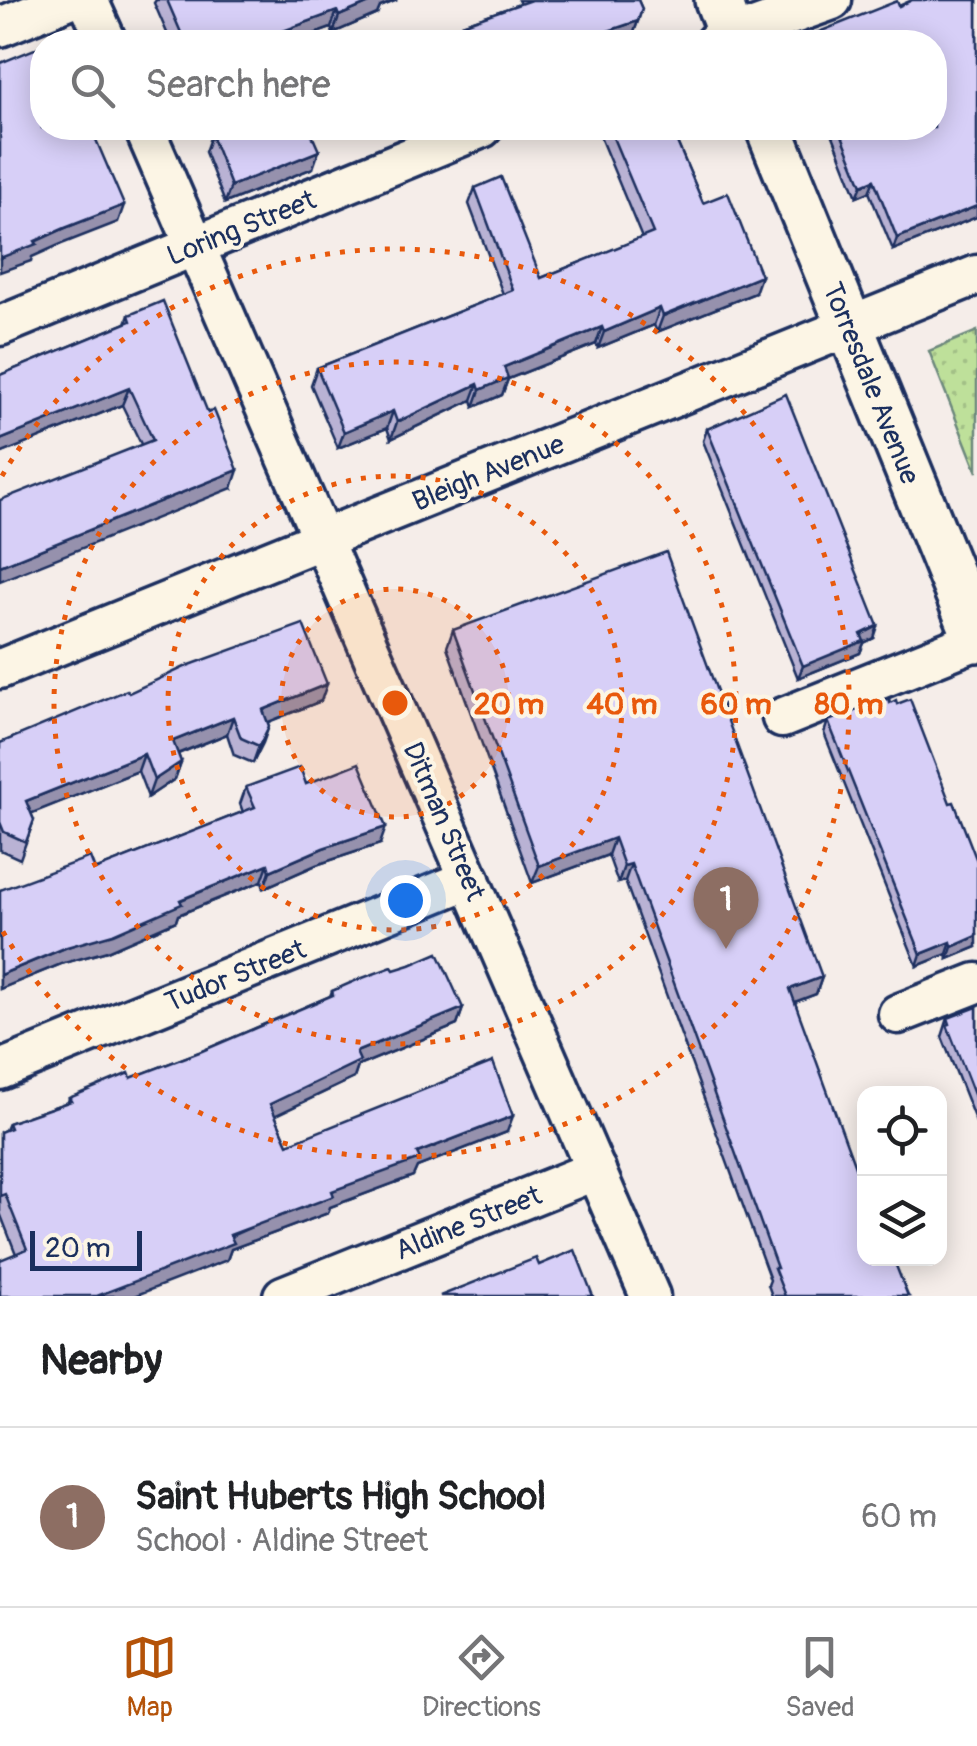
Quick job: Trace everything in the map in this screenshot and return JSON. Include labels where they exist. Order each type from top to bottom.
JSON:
[{"type":"street","points":[[0,28],[67,0]]},
{"type":"street","points":[[88,0],[102,30]]},
{"type":"street","points":[[728,30],[832,0]]},
{"type":"street","name":"Ditman Street","points":[[149,140],[650,1296]]},
{"type":"street","name":"Loring Street","points":[[0,326],[453,140]]},
{"type":"street","name":"Torresdale Avenue","points":[[773,140],[977,639]]},
{"type":"street","name":"Bleigh Avenue","points":[[0,669],[977,276]]},
{"type":"street","points":[[782,718],[977,639]]},
{"type":"street","name":"Tudor Street","points":[[0,1070],[470,879]]},
{"type":"street","points":[[898,1014],[977,983]]},
{"type":"street","name":"Aldine Street","points":[[283,1296],[596,1170]]},
{"type":"green space","points":[[977,331],[977,472],[929,351]]},
{"type":"building","points":[[167,0],[376,0],[339,16],[337,11],[286,30],[180,30]]},
{"type":"building","points":[[531,0],[638,0],[642,9],[638,21],[611,30],[464,30],[462,24]]},
{"type":"building","points":[[912,0],[977,0],[977,206],[897,238],[874,180],[862,185],[844,140],[947,140],[947,30],[824,30],[897,1],[899,6]]},
{"type":"building","points":[[30,51],[30,140],[96,140],[124,205],[0,258],[0,63]]},
{"type":"building","points":[[213,140],[314,140],[319,151],[231,186]]},
{"type":"building","points":[[614,140],[676,140],[703,203],[728,193],[761,276],[663,316],[660,308],[604,332],[602,327],[504,367],[508,378],[480,390],[478,384],[397,422],[393,411],[344,432],[317,368],[513,290],[475,188],[501,177],[541,278],[653,233]]},
{"type":"building","points":[[163,301],[208,413],[214,410],[238,470],[0,566],[0,500],[153,440],[129,388],[0,440],[0,375],[131,321],[129,315]]},
{"type":"building","points":[[786,394],[878,626],[861,634],[864,641],[803,666],[707,429]]},
{"type":"building","points":[[666,552],[822,977],[790,989],[857,1172],[857,1266],[896,1266],[908,1296],[785,1296],[631,864],[624,866],[614,838],[539,866],[453,630]]},
{"type":"building","points":[[303,624],[327,684],[263,710],[269,726],[259,746],[241,738],[233,717],[173,741],[181,762],[154,780],[144,754],[26,801],[34,820],[26,842],[4,832],[0,822],[0,743],[187,666]]},
{"type":"building","points":[[889,698],[890,703],[896,700],[897,704],[910,699],[977,861],[977,936],[921,954],[828,721]]},
{"type":"building","points":[[359,763],[386,827],[270,871],[268,864],[180,900],[182,904],[113,934],[67,947],[0,975],[0,890],[90,857],[95,870],[255,807],[246,787],[300,767],[306,784]]},
{"type":"building","points":[[438,953],[463,1008],[356,1052],[360,1061],[270,1104],[288,1144],[493,1062],[513,1116],[417,1153],[420,1159],[332,1191],[334,1196],[230,1235],[234,1243],[97,1296],[0,1296],[0,1260],[27,1249],[5,1194],[0,1196],[0,1132],[10,1128],[8,1123],[71,1101],[69,1098],[129,1073],[131,1078],[202,1051],[333,995],[332,991],[357,980]]},
{"type":"building","points":[[977,1007],[977,1102],[947,1025],[948,1018]]},
{"type":"building","points":[[575,1250],[593,1296],[440,1296],[536,1258],[539,1265]]},
{"type":"place","name":"Saint Huberts High School","points":[[726,949]]}]
